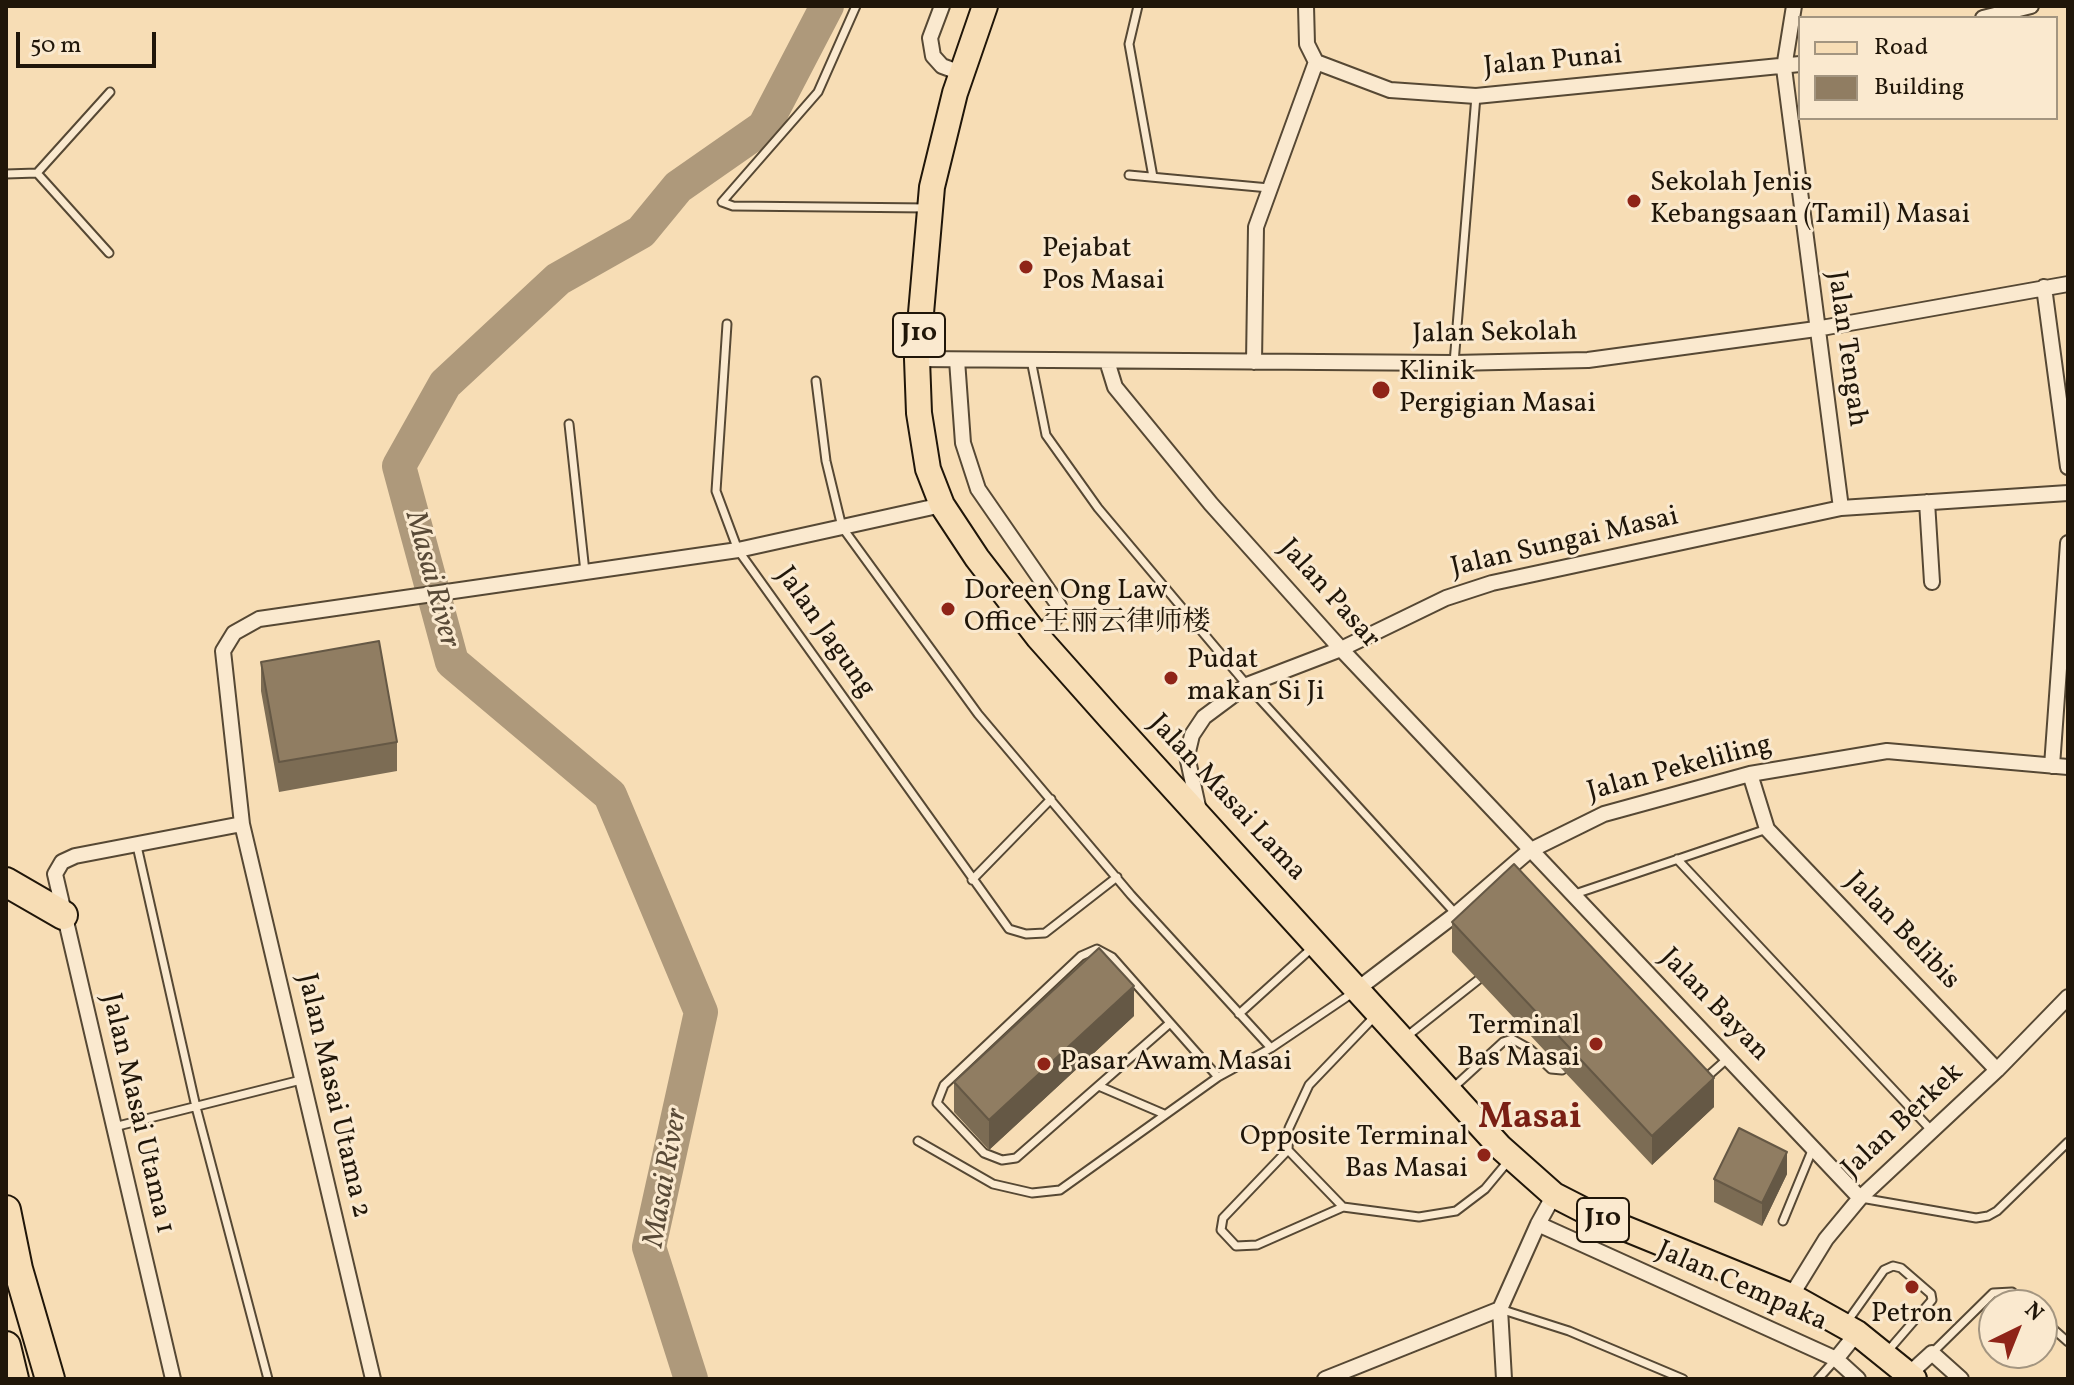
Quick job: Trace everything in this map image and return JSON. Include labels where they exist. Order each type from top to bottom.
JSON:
[{"type":"highway","points":[[6,882],[63,915]]},
{"type":"highway","points":[[6,1210],[18,1269],[50,1379]]},
{"type":"highway","points":[[6,1346],[14,1379]]},
{"type":"main road","name":"Jalan Masai Lama","points":[[985,6],[961,73],[932,187],[917,359],[919,413],[928,469],[942,505],[977,558],[1038,637],[1200,816],[1512,1158],[1554,1195],[1597,1217],[1791,1296],[1886,1353],[1911,1376]]},
{"type":"street","points":[[942,6],[930,38],[933,56],[942,66],[961,73]]},
{"type":"street","points":[[1254,362],[1256,227],[1316,62],[1307,44],[1306,6]]},
{"type":"street","name":"Jalan Tengah","points":[[1794,6],[1784,68],[1841,508]]},
{"type":"street","points":[[1991,16],[2031,6]]},
{"type":"street","name":"Jalan Punai","points":[[1316,62],[1390,90],[1476,96],[1798,64]]},
{"type":"street","name":"Jalan Sekolah","points":[[917,359],[1454,363],[1588,360],[1816,329],[2068,284]]},
{"type":"street","points":[[2044,287],[2068,467]]},
{"type":"street","points":[[957,360],[963,443],[978,489],[1059,606],[1057,616],[1038,637]]},
{"type":"street","name":"Jalan Pasar","points":[[1107,361],[1115,387],[1211,504],[1529,851]]},
{"type":"street","name":"Jalan Sungai Masai","points":[[1200,816],[1187,766],[1192,735],[1204,717],[1247,685],[1341,649],[1446,598],[1492,583],[1841,508],[2068,493]]},
{"type":"street","points":[[1927,502],[1932,582]]},
{"type":"street","name":"Jalan Masai Utama 2","points":[[373,1379],[242,824],[223,651],[234,633],[259,619],[738,550],[942,505]]},
{"type":"street","points":[[2052,766],[2068,543]]},
{"type":"street","name":"Jalan Pekeliling","points":[[1359,988],[1456,914],[1529,851],[1604,814],[1750,774],[1887,751],[2068,767]]},
{"type":"street","name":"Jalan Belibis","points":[[1750,774],[1767,829],[1997,1070]]},
{"type":"street","points":[[137,846],[242,824]]},
{"type":"street","name":"Jalan Masai Utama 1","points":[[137,846],[75,856],[62,862],[55,874],[173,1379]]},
{"type":"street","name":"Jalan Bayan","points":[[1529,851],[1860,1198]]},
{"type":"street","name":"Jalan Berkek","points":[[1791,1296],[1826,1239],[1860,1198],[1997,1070],[2068,997]]},
{"type":"street","points":[[1504,1379],[1500,1309],[1554,1195]]},
{"type":"street","name":"Jalan Cempaka","points":[[1538,1224],[1836,1359],[1858,1379]]},
{"type":"street","points":[[1325,1379],[1500,1309]]},
{"type":"street","points":[[1836,1359],[1850,1330]]},
{"type":"street","points":[[1911,1376],[1932,1353],[1961,1379]]},
{"type":"lane","points":[[856,6],[818,92],[722,202],[733,206],[930,208]]},
{"type":"lane","points":[[1138,6],[1129,44],[1153,177]]},
{"type":"lane","points":[[6,174],[37,173],[110,92]]},
{"type":"lane","points":[[1454,363],[1476,96]]},
{"type":"lane","points":[[37,173],[109,253]]},
{"type":"lane","points":[[1129,175],[1269,188]]},
{"type":"lane","name":"Jalan Jagung","points":[[727,324],[716,491],[738,550],[1009,929],[1026,934],[1045,933],[1117,877]]},
{"type":"lane","points":[[1031,360],[1046,435],[1098,508],[1247,685],[1456,914]]},
{"type":"lane","points":[[816,381],[826,461],[842,527],[978,714],[1117,877],[1271,1048]]},
{"type":"lane","points":[[569,424],[585,572]]},
{"type":"lane","points":[[972,880],[1051,799]]},
{"type":"lane","points":[[1571,895],[1767,829]]},
{"type":"lane","points":[[137,846],[196,1107],[268,1379]]},
{"type":"lane","points":[[1677,859],[1932,1131]]},
{"type":"lane","points":[[1239,1014],[1317,943]]},
{"type":"lane","points":[[1170,1023],[1023,1155],[1010,1160],[984,1153],[937,1103],[944,1085],[1089,950],[1106,952],[1112,957],[1218,1077]]},
{"type":"lane","points":[[1404,1038],[1478,980]]},
{"type":"lane","points":[[918,1141],[993,1184],[1047,1193],[1072,1184],[1218,1077],[1271,1048],[1359,988]]},
{"type":"lane","points":[[1380,1012],[1358,1030],[1309,1085],[1289,1128],[1288,1150],[1223,1218],[1221,1230],[1236,1246],[1257,1245],[1343,1207],[1419,1217],[1456,1211],[1485,1189],[1512,1158]]},
{"type":"lane","points":[[1450,1090],[1503,1042],[1512,1039],[1530,1049],[1551,1069],[1562,1070]]},
{"type":"lane","points":[[1697,1073],[1709,1075],[1727,1059]]},
{"type":"lane","points":[[112,1128],[301,1080]]},
{"type":"lane","points":[[1101,1087],[1164,1114]]},
{"type":"lane","points":[[1860,1198],[1976,1218],[1988,1216],[1997,1211],[2068,1142]]},
{"type":"lane","points":[[1783,1221],[1813,1148]]},
{"type":"lane","points":[[1288,1150],[1343,1207]]},
{"type":"lane","points":[[1850,1330],[1884,1270],[1893,1266],[1901,1268],[1931,1294],[1932,1300],[1886,1353]]},
{"type":"lane","points":[[1932,1353],[1978,1308]]},
{"type":"lane","points":[[1500,1309],[1569,1331],[1683,1379]]},
{"type":"lane","points":[[1818,1379],[1836,1359]]},
{"type":"building","points":[[379,641],[397,742],[279,762],[261,662]]},
{"type":"building","name":"Terminal Bas Masai","points":[[1514,864],[1714,1078],[1652,1136],[1452,922]]},
{"type":"building","points":[[1099,948],[1134,986],[989,1120],[954,1082]]},
{"type":"building","points":[[1739,1128],[1787,1152],[1762,1203],[1714,1179]]},
{"type":"waterway","name":"Masai River","points":[[691,1379],[649,1247],[701,1012],[610,795],[452,662],[399,466],[445,384],[558,279],[641,232],[678,187],[764,127],[827,6]]},
{"type":"place","name":"Sekolah Jenis Kebangsaan (Tamil) Masai","points":[[1634,201]]},
{"type":"place","name":"Pejabat Pos Masai","points":[[1026,267]]},
{"type":"place","name":"Klinik Pergigian Masai","points":[[1381,390]]},
{"type":"place","name":"Doreen Ong Law Office 王丽云律师楼","points":[[948,609]]},
{"type":"place","name":"Pudat makan Si Ji","points":[[1171,678]]},
{"type":"place","name":"Terminal Bas Masai","points":[[1596,1044]]},
{"type":"place","name":"Pasar Awam Masai","points":[[1044,1064]]},
{"type":"place","name":"Opposite Terminal Bas Masai","points":[[1484,1155]]},
{"type":"place","name":"Petron","points":[[1912,1287]]},
{"type":"district","name":"Masai","points":[[1530,1120]]}]
